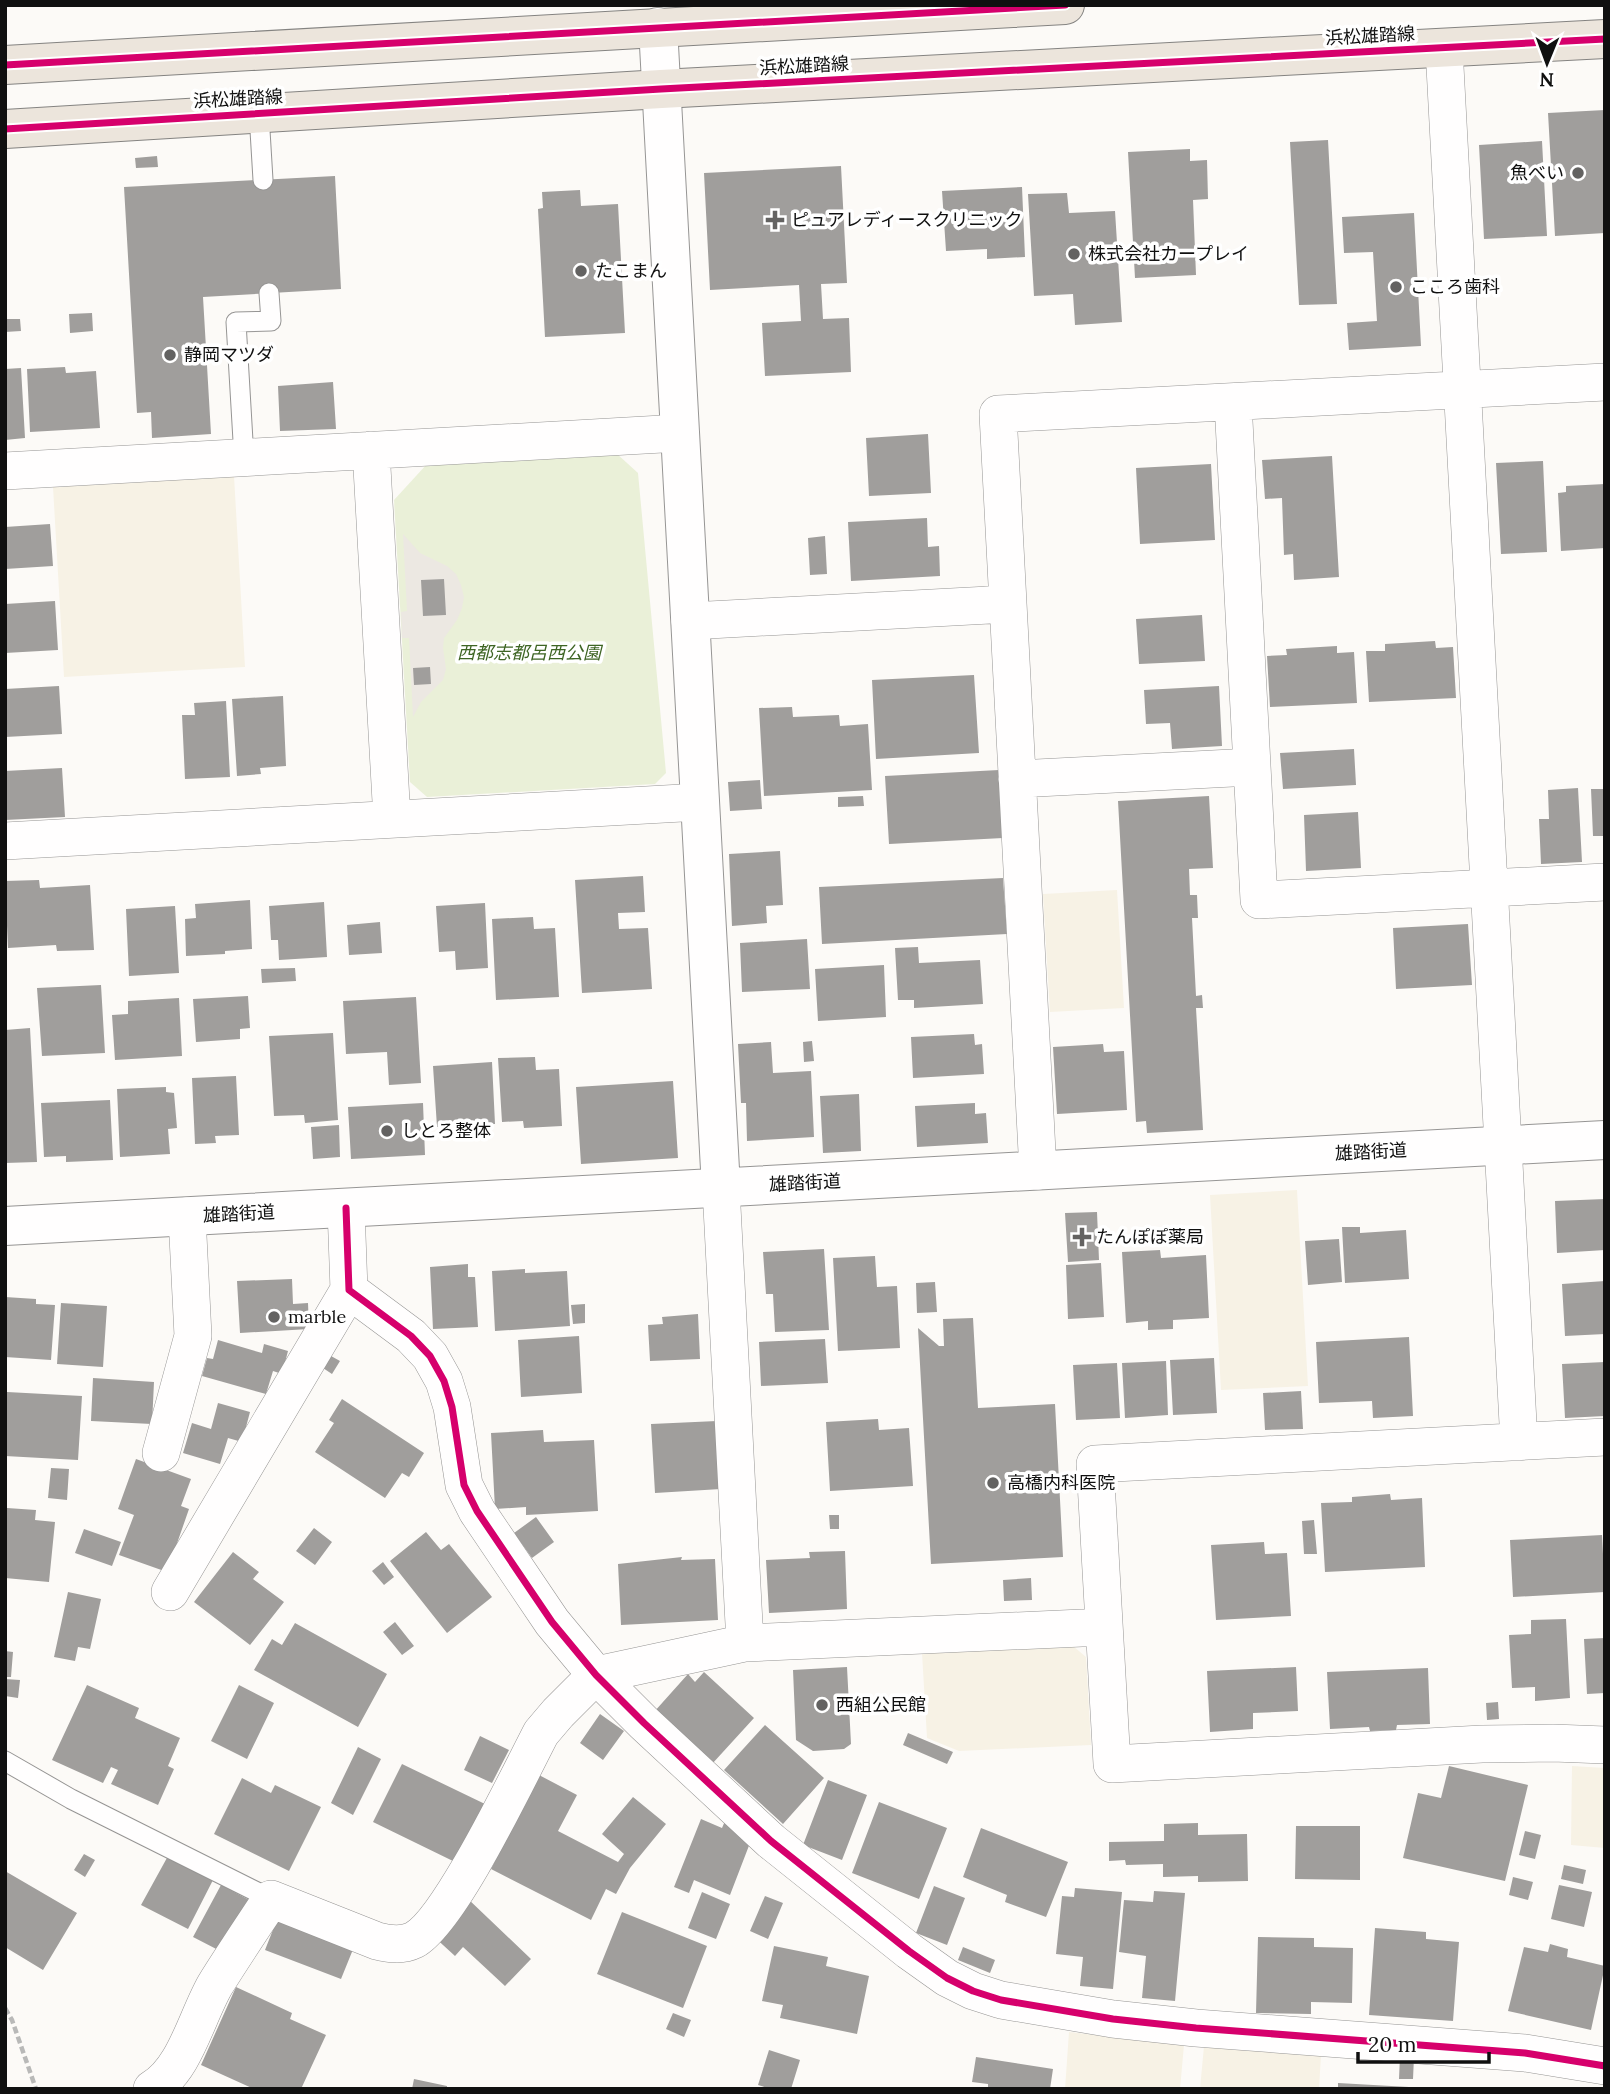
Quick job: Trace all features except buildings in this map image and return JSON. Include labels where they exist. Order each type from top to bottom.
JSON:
[{"type":"main road","points":[[5,65],[658,16],[1065,5]]},
{"type":"main road","name":"浜松雄踏線","points":[[5,129],[661,89],[1605,39]]},
{"type":"street","points":[[658,16],[745,1643]]},
{"type":"street","points":[[1444,48],[1518,1442]]},
{"type":"street","points":[[1038,1171],[998,415],[1605,382]]},
{"type":"street","points":[[1233,402],[1259,900],[1605,882]]},
{"type":"street","points":[[5,471],[680,433]]},
{"type":"street","points":[[371,450],[391,819]]},
{"type":"street","points":[[690,621],[1008,604]]},
{"type":"street","points":[[1017,779],[1252,767]]},
{"type":"street","points":[[5,841],[699,802]]},
{"type":"street","name":"雄踏街道","points":[[5,1226],[1605,1140]]},
{"type":"street","points":[[170,1592],[349,1290],[346,1208]]},
{"type":"street","points":[[161,1453],[193,1336],[187,1216]]},
{"type":"street","points":[[349,1290],[411,1336],[430,1356],[444,1381],[452,1407],[464,1485],[477,1511],[552,1622],[596,1675],[635,1715],[771,1841],[947,1978],[973,1991],[1020,2004],[1113,2019],[1196,2028],[1525,2053],[1605,2066]]},
{"type":"street","points":[[1605,1437],[1095,1464],[1112,1764],[1482,1744],[1605,1745]]},
{"type":"street","points":[[152,2089],[162,2083],[176,2067],[209,1997],[271,1899],[377,1941],[395,1945],[414,1940],[428,1928],[460,1884],[541,1733],[596,1675],[745,1643],[1104,1627]]},
{"type":"lane","points":[[259,114],[263,180]]},
{"type":"lane","points":[[244,458],[236,322],[271,321],[269,293]]},
{"type":"lane","points":[[5,1761],[71,1799],[271,1899]]},
{"type":"path","points":[[5,2008],[36,2089]]},
{"type":"shaded area","points":[[234,476],[245,667],[64,677],[53,487]]},
{"type":"shaded area","points":[[403,534],[420,553],[447,566],[456,574],[464,597],[457,620],[444,638],[446,669],[443,680],[421,702],[413,717],[409,638],[402,638],[401,612],[407,611]]},
{"type":"shaded area","points":[[1117,890],[1124,1008],[1050,1012],[1043,894]]},
{"type":"shaded area","points":[[1297,1190],[1308,1386],[1221,1390],[1210,1195]]},
{"type":"shaded area","points":[[1073,1646],[1086,1657],[1091,1745],[959,1751],[927,1738],[922,1653]]},
{"type":"shaded area","points":[[1572,1766],[1605,1768],[1605,1848],[1571,1845]]},
{"type":"shaded area","points":[[1069,2032],[1184,2045],[1180,2089],[1065,2089]]},
{"type":"shaded area","points":[[1204,2046],[1321,2055],[1319,2089],[1200,2089]]},
{"type":"green space","name":"西都志都呂西公園","points":[[616,453],[638,473],[666,773],[655,784],[427,797],[410,782],[394,500],[427,464]]},
{"type":"cycle path","points":[[5,65],[1065,5]]},
{"type":"cycle path","points":[[5,129],[661,89],[1605,39]]},
{"type":"cycle path","points":[[346,1208],[349,1290],[411,1336],[430,1356],[444,1381],[452,1407],[464,1485],[477,1511],[552,1622],[596,1675],[771,1841],[947,1978],[973,1991],[1001,2000],[1113,2019],[1196,2028],[1525,2053],[1605,2066]]},
{"type":"place","name":"魚べい","points":[[1578,173]]},
{"type":"place","name":"ピュアレディースクリニック","points":[[775,220]]},
{"type":"place","name":"株式会社カープレイ","points":[[1074,254]]},
{"type":"place","name":"たこまん","points":[[581,271]]},
{"type":"place","name":"こころ歯科","points":[[1396,287]]},
{"type":"place","name":"静岡マツダ","points":[[170,355]]},
{"type":"place","name":"しとろ整体","points":[[387,1131]]},
{"type":"place","name":"たんぽぽ薬局","points":[[1082,1237]]},
{"type":"place","name":"marble","points":[[274,1317]]},
{"type":"place","name":"高橋内科医院","points":[[993,1483]]},
{"type":"place","name":"西組公民館","points":[[822,1705]]}]
